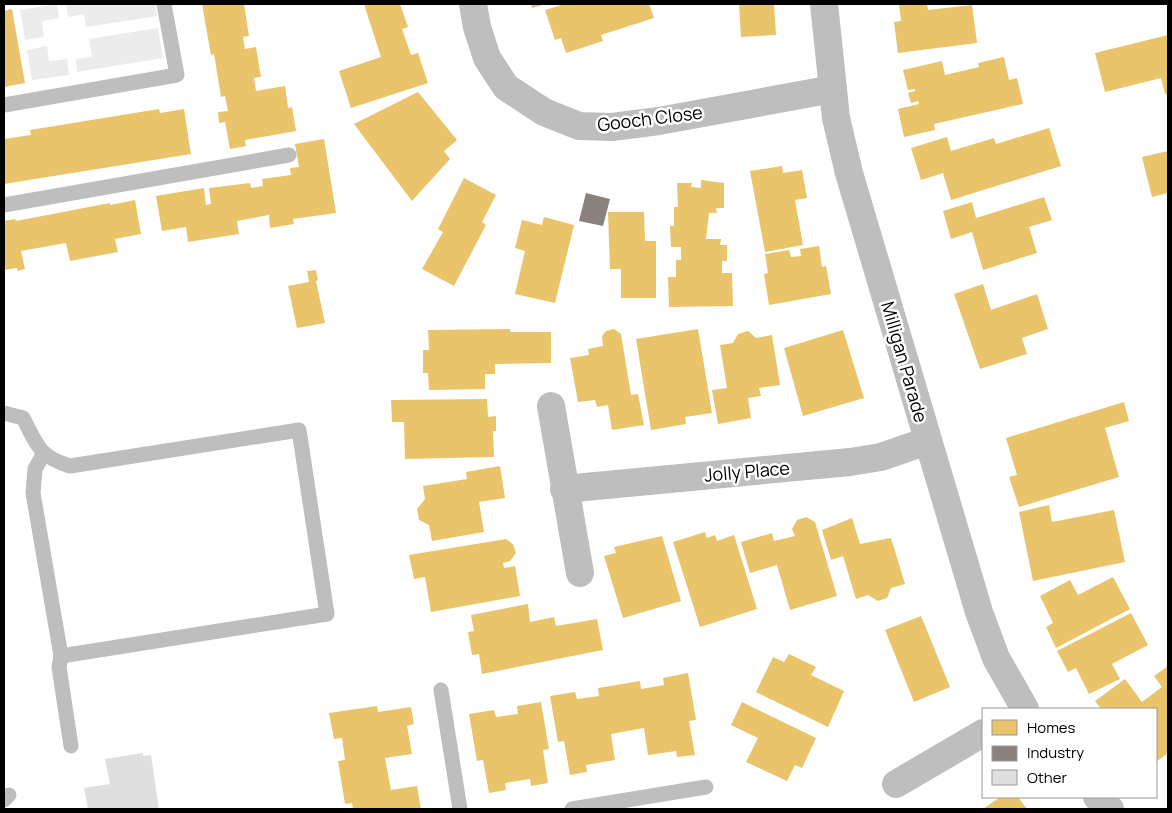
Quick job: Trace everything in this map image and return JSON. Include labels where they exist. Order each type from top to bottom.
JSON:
[{"type":"street","name":"Gooch Close","points":[[473,4],[477,27],[487,58],[506,86],[544,112],[579,126],[612,127],[660,121],[833,89]]},
{"type":"street","name":"Milligan Parade","points":[[824,4],[836,118],[850,173],[927,441],[979,612],[996,658],[1024,708]]},
{"type":"street","points":[[551,406],[580,573]]},
{"type":"street","name":"Jolly Place","points":[[564,489],[850,462],[881,457],[927,441]]},
{"type":"street","points":[[896,784],[982,734]]},
{"type":"street","points":[[1098,798],[1110,809]]},
{"type":"lane","points":[[4,105],[177,75],[164,4]]},
{"type":"lane","points":[[4,205],[290,155]]},
{"type":"lane","points":[[4,413],[23,418],[49,460],[70,466],[299,430],[327,614],[61,656]]},
{"type":"lane","points":[[44,453],[34,470],[33,493],[61,656],[59,667],[71,746]]},
{"type":"lane","points":[[441,690],[460,809]]},
{"type":"lane","points":[[572,809],[706,787]]},
{"type":"lane","points":[[4,794],[9,795],[4,800]]},
{"type":"shaded area","points":[[57,4],[59,18],[42,21],[44,37],[25,40],[20,10]]},
{"type":"shaded area","points":[[66,4],[155,4],[157,16],[86,27],[84,14],[68,17]]},
{"type":"shaded area","points":[[158,28],[163,58],[77,72],[76,59],[92,57],[89,39]]},
{"type":"shaded area","points":[[47,46],[49,61],[67,59],[69,75],[32,80],[27,50]]},
{"type":"building: Homes","points":[[202,4],[244,4],[249,36],[243,37],[245,49],[256,47],[261,77],[254,78],[256,91],[285,86],[288,108],[292,107],[296,131],[245,140],[246,146],[230,149],[225,122],[219,123],[218,112],[228,111],[225,96],[221,97],[214,54],[211,55]]},
{"type":"building: Homes","points":[[364,4],[400,4],[408,27],[402,29],[411,55],[418,53],[428,83],[351,108],[339,71],[381,57]]},
{"type":"building: Homes","points":[[531,4],[546,4],[532,8]]},
{"type":"building: Homes","points":[[565,4],[649,4],[654,18],[601,35],[603,41],[566,53],[561,38],[555,40],[545,10]]},
{"type":"building: Homes","points":[[739,4],[774,4],[776,35],[741,37]]},
{"type":"building: Homes","points":[[899,4],[927,4],[928,10],[972,5],[977,43],[898,53],[894,22],[901,21]]},
{"type":"building: Homes","points":[[12,9],[25,83],[4,87],[4,11]]},
{"type":"building: Homes","points":[[1168,35],[1168,94],[1165,94],[1161,78],[1105,92],[1095,53]]},
{"type":"building: Homes","points":[[1004,57],[1009,80],[1017,78],[1023,104],[934,124],[935,130],[904,137],[898,109],[919,104],[918,101],[911,103],[908,93],[915,91],[915,89],[908,90],[903,70],[942,61],[945,75],[979,67],[978,63]]},
{"type":"building: Homes","points":[[418,92],[457,140],[444,151],[450,159],[412,201],[354,124]]},
{"type":"building: Homes","points":[[159,109],[160,113],[184,109],[191,154],[4,184],[4,139],[31,135],[30,130]]},
{"type":"building: Homes","points":[[1049,128],[1061,166],[951,200],[943,173],[921,180],[911,148],[947,137],[951,151],[994,138],[996,144]]},
{"type":"building: Homes","points":[[324,139],[336,213],[293,219],[294,224],[270,228],[269,215],[237,221],[239,234],[188,242],[186,227],[162,231],[156,196],[204,188],[206,205],[211,204],[209,188],[250,183],[251,188],[263,186],[262,179],[291,175],[290,168],[299,167],[295,144]]},
{"type":"building: Homes","points":[[1168,151],[1168,193],[1152,197],[1142,157]]},
{"type":"building: Homes","points":[[782,166],[783,173],[802,170],[807,198],[795,200],[803,245],[765,252],[750,171]]},
{"type":"building: Homes","points":[[464,178],[496,195],[482,222],[486,225],[454,286],[422,269],[443,232],[438,229]]},
{"type":"building: Homes","points":[[701,180],[724,183],[724,208],[716,208],[717,213],[709,213],[706,239],[721,239],[720,245],[727,245],[727,261],[722,261],[722,273],[732,273],[733,306],[669,307],[668,277],[676,277],[676,260],[681,260],[681,247],[671,247],[670,226],[674,226],[674,207],[678,207],[677,183],[692,183],[691,187],[701,188]]},
{"type":"building: Homes","points":[[1044,197],[1052,220],[1029,227],[1037,253],[983,270],[972,232],[951,239],[943,211],[972,202],[976,218]]},
{"type":"building: Homes","points":[[135,200],[141,234],[115,239],[118,252],[70,261],[66,243],[21,251],[25,269],[17,271],[17,268],[4,270],[4,221],[15,219],[16,221]]},
{"type":"building: Homes","points":[[608,212],[644,212],[645,241],[656,241],[656,298],[621,298],[621,269],[610,269]]},
{"type":"building: Homes","points":[[544,217],[574,225],[555,303],[515,294],[525,251],[515,248],[522,220],[542,225]]},
{"type":"building: Homes","points":[[819,246],[822,267],[826,266],[831,294],[769,305],[764,274],[768,273],[765,254],[789,250],[791,257],[801,256],[800,249]]},
{"type":"building: Homes","points":[[316,270],[318,280],[316,281],[325,323],[297,328],[288,286],[309,282],[307,271]]},
{"type":"building: Homes","points":[[983,284],[991,310],[1037,294],[1048,329],[1022,338],[1027,354],[980,369],[954,294]]},
{"type":"building: Homes","points":[[510,329],[510,332],[551,332],[551,363],[495,364],[495,374],[485,374],[485,389],[429,390],[428,373],[423,373],[423,350],[429,350],[428,330]]},
{"type":"building: Homes","points":[[614,329],[621,334],[631,395],[638,394],[644,425],[612,430],[608,405],[597,407],[595,400],[578,402],[570,358],[589,355],[588,349],[603,346],[602,336],[606,331]]},
{"type":"building: Homes","points":[[698,329],[712,413],[685,417],[686,424],[651,430],[636,339]]},
{"type":"building: Homes","points":[[843,330],[864,398],[803,416],[784,348]]},
{"type":"building: Homes","points":[[748,331],[756,338],[772,335],[780,385],[759,388],[761,396],[748,398],[751,418],[718,424],[712,390],[727,388],[720,345],[733,343],[738,334]]},
{"type":"building: Homes","points":[[487,399],[488,417],[496,416],[496,431],[493,431],[494,457],[405,459],[404,422],[392,422],[391,400]]},
{"type":"building: Homes","points":[[1124,402],[1129,421],[1105,428],[1119,477],[1019,507],[1009,477],[1017,475],[1006,438]]},
{"type":"building: Homes","points":[[500,466],[505,498],[479,502],[484,532],[432,541],[429,525],[419,520],[417,509],[425,499],[423,486],[467,479],[466,472]]},
{"type":"building: Homes","points":[[1049,505],[1052,522],[1114,510],[1125,562],[1033,581],[1019,512]]},
{"type":"building: Homes","points":[[806,517],[815,522],[837,596],[790,610],[777,565],[750,573],[741,542],[772,533],[774,541],[795,536],[792,529],[797,520]]},
{"type":"building: Homes","points":[[852,518],[860,544],[891,538],[905,584],[891,588],[887,598],[878,601],[868,595],[856,599],[843,556],[831,560],[822,530]]},
{"type":"building: Homes","points":[[705,532],[707,538],[715,535],[717,541],[734,535],[757,609],[700,627],[673,542]]},
{"type":"building: Homes","points":[[662,536],[681,601],[623,618],[604,556],[616,553],[614,547]]},
{"type":"building: Homes","points":[[506,539],[513,544],[516,553],[510,561],[503,563],[504,568],[515,566],[520,596],[431,612],[425,577],[414,579],[409,555]]},
{"type":"building: Homes","points":[[1113,577],[1130,609],[1056,648],[1046,627],[1053,623],[1040,596],[1070,580],[1078,595]]},
{"type":"building: Homes","points":[[528,604],[530,622],[554,617],[556,626],[597,619],[603,650],[482,674],[479,654],[472,655],[468,632],[474,631],[471,615]]},
{"type":"building: Homes","points":[[1131,613],[1148,645],[1112,664],[1120,679],[1089,694],[1076,668],[1068,672],[1057,651]]},
{"type":"building: Homes","points":[[921,616],[950,687],[914,702],[885,630]]},
{"type":"building: Homes","points":[[789,654],[816,667],[811,675],[844,691],[828,727],[756,692],[773,657],[784,662]]},
{"type":"building: Homes","points":[[1168,666],[1168,753],[1157,761],[1157,708],[1100,708],[1095,701],[1125,679],[1142,702],[1162,687],[1154,676]]},
{"type":"building: Homes","points":[[688,673],[696,720],[689,721],[695,755],[677,757],[676,751],[648,755],[644,728],[611,734],[615,760],[586,765],[587,772],[570,775],[564,741],[558,742],[550,696],[575,692],[577,699],[599,696],[598,688],[640,681],[641,689],[664,685],[663,678]]},
{"type":"building: Homes","points":[[541,702],[549,749],[543,750],[548,783],[531,786],[530,779],[505,783],[506,790],[489,793],[483,760],[477,761],[469,714],[494,710],[496,717],[518,714],[517,706]]},
{"type":"building: Homes","points":[[742,702],[816,738],[802,768],[795,765],[787,781],[746,762],[758,738],[731,725]]},
{"type":"building: Homes","points":[[377,706],[378,712],[411,707],[414,724],[407,726],[412,754],[385,758],[391,790],[417,786],[421,809],[353,809],[352,803],[345,804],[338,761],[345,760],[342,738],[334,739],[329,713]]},
{"type":"building: Homes","points":[[999,798],[1019,798],[1027,809],[983,809]]},
{"type":"building: Industry","points":[[586,193],[610,199],[603,226],[579,221]]},
{"type":"building: Other","points":[[143,753],[143,756],[151,755],[159,809],[88,809],[84,788],[110,784],[105,759]]}]
